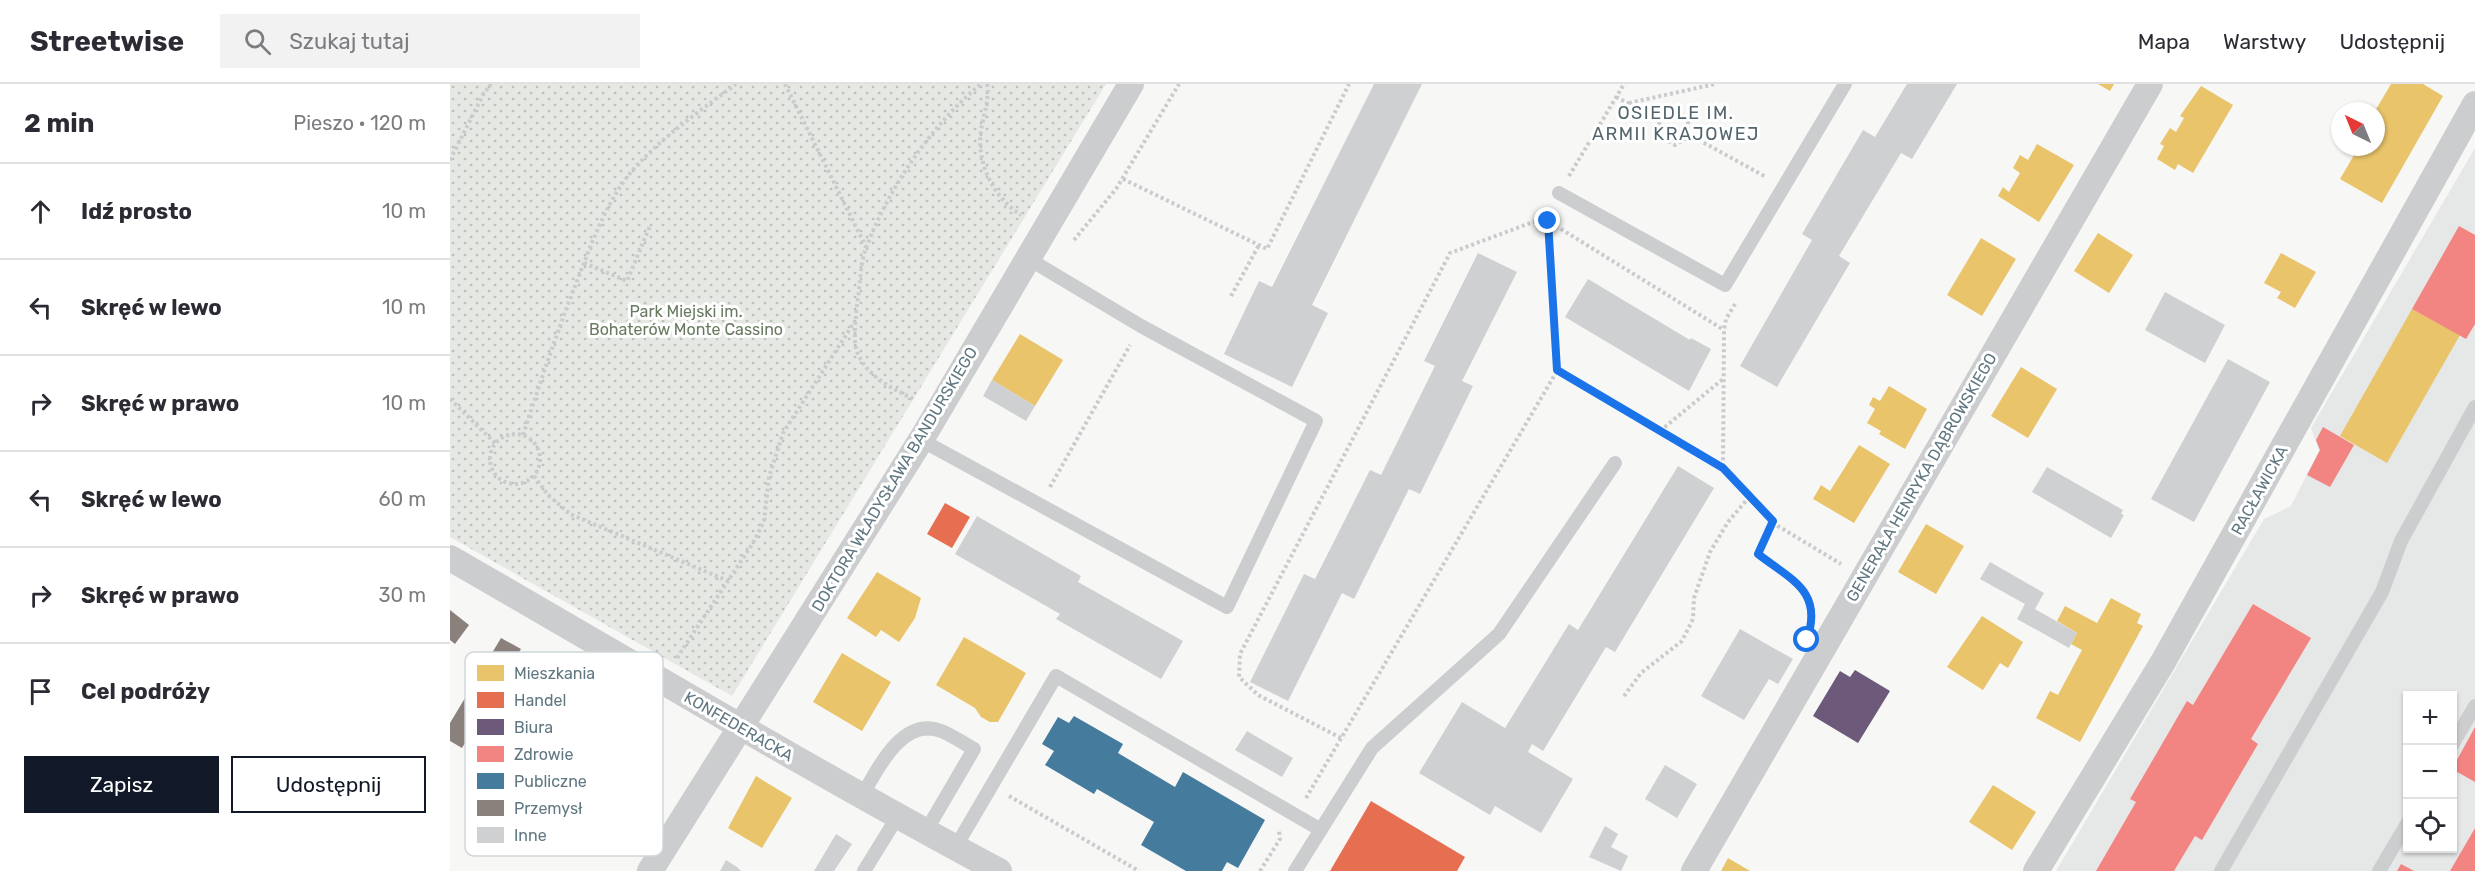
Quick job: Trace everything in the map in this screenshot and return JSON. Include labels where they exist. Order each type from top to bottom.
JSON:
[{"type":"street","name":"DOKTORA WŁADYSŁAWA BANDURSKIEGO","points":[[663,850],[921,440],[1131,84]]},
{"type":"street","name":"GENERAŁA HENRYKA DĄBROWSKIEGO","points":[[1694,871],[1810,667],[2150,84]]},
{"type":"street","name":"RACŁAWICKA","points":[[2036,871],[2163,662],[2475,104]]},
{"type":"street","name":"KONFEDERACKA","points":[[450,558],[613,652]]},
{"type":"street","name":"KONFEDERACKA","points":[[663,681],[740,728],[999,871]]},
{"type":"street","name":"DOKTORA WŁADYSŁAWA BANDURSKIEGO","points":[[650,871],[659,856]]},
{"type":"lane","points":[[1559,193],[1725,285],[1845,84]]},
{"type":"lane","points":[[921,440],[1227,607],[1316,421],[1141,326],[1027,258]]},
{"type":"lane","points":[[2221,871],[2382,592],[2401,541],[2475,407]]},
{"type":"lane","points":[[1295,871],[1372,748],[1499,634],[1615,464]]},
{"type":"lane","points":[[955,848],[1056,676],[1321,830]]},
{"type":"lane","points":[[2457,737],[2475,706]]},
{"type":"lane","points":[[862,796],[884,759],[902,738],[919,729],[939,730],[974,749],[926,831]]},
{"type":"lane","points":[[864,871],[898,816]]},
{"type":"lane","points":[[2379,871],[2403,830]]},
{"type":"path","points":[[523,435],[549,354],[584,263],[618,191],[639,162],[736,84]]},
{"type":"path","points":[[785,84],[867,248]]},
{"type":"path","points":[[915,400],[880,382],[857,354],[855,321],[867,248],[879,219],[925,142],[963,99],[981,84]]},
{"type":"path","points":[[987,84],[980,155],[987,172],[1007,206],[1069,245],[1123,179],[1179,84]]},
{"type":"path","points":[[1123,179],[1267,249],[1349,84]]},
{"type":"path","points":[[1260,871],[1280,839],[1279,828],[1296,815],[1557,370],[1548,221],[1559,193],[1624,84]]},
{"type":"path","points":[[1628,103],[1716,84]]},
{"type":"path","points":[[450,160],[488,86]]},
{"type":"path","points":[[1616,97],[1659,119]]},
{"type":"path","points":[[1674,111],[1688,118],[1688,137],[1675,145],[1660,137],[1659,119],[1674,111]]},
{"type":"path","points":[[1688,134],[1784,187]]},
{"type":"path","points":[[1341,738],[1258,695],[1239,677],[1240,654],[1450,253],[1533,222],[1548,221],[1725,330]]},
{"type":"path","points":[[584,263],[627,280],[650,226]]},
{"type":"path","points":[[1231,296],[1259,245]]},
{"type":"path","points":[[1723,468],[1725,330],[1726,319],[1738,299]]},
{"type":"path","points":[[663,678],[753,543],[764,521],[769,477],[783,433],[855,321]]},
{"type":"path","points":[[1043,507],[1053,479],[1141,326]]},
{"type":"path","points":[[1557,370],[1723,468],[1773,521],[1820,553],[1847,567]]},
{"type":"path","points":[[1660,431],[1724,379]]},
{"type":"path","points":[[450,399],[496,444]]},
{"type":"path","points":[[509,435],[523,435],[531,440],[540,453],[540,461],[534,476],[519,484],[502,481],[496,475],[490,460],[496,444],[509,435]]},
{"type":"path","points":[[534,476],[548,495],[570,514],[728,581]]},
{"type":"path","points":[[1624,696],[1641,673],[1682,641],[1693,619],[1694,598],[1710,552],[1728,522],[1750,496]]},
{"type":"path","points":[[1773,521],[1758,554],[1803,589],[1813,608],[1813,620]]},
{"type":"path","points":[[992,786],[1139,871]]},
{"type":"shaded area","points":[[2475,148],[2475,871],[2056,871],[2264,519],[2291,506],[2319,451],[2311,428]]},
{"type":"green space","name":"Park Miejski im. Bohaterów Monte Cassino","points":[[450,84],[1106,84],[732,696],[663,657],[663,652],[654,652],[450,537]]},
{"type":"building: Mieszkania","points":[[2098,84],[2114,84],[2110,91]]},
{"type":"building: Mieszkania","points":[[2391,84],[2423,84],[2443,96],[2382,203],[2340,179],[2353,156],[2385,156],[2385,102],[2380,102]]},
{"type":"building: Mieszkania","points":[[2201,86],[2233,105],[2193,173],[2178,164],[2175,170],[2157,159],[2164,146],[2160,144],[2170,128],[2176,132],[2184,118],[2180,116]]},
{"type":"building: Mieszkania","points":[[2037,144],[2074,165],[2039,222],[1998,196],[2003,187],[2009,192],[2020,173],[2013,168],[2020,155],[2028,160]]},
{"type":"building: Mieszkania","points":[[2098,233],[2133,255],[2109,293],[2074,271]]},
{"type":"building: Mieszkania","points":[[1981,238],[2016,259],[1982,316],[1947,295]]},
{"type":"building: Mieszkania","points":[[2281,253],[2316,272],[2295,308],[2277,298],[2281,292],[2264,283]]},
{"type":"building: Mieszkania","points":[[2412,309],[2460,335],[2387,463],[2340,436]]},
{"type":"building: Mieszkania","points":[[1020,334],[1063,360],[1035,406],[992,380]]},
{"type":"building: Mieszkania","points":[[2021,367],[2057,389],[2028,438],[1991,416]]},
{"type":"building: Mieszkania","points":[[1889,386],[1927,409],[1905,449],[1879,434],[1881,431],[1867,423],[1875,409],[1869,405],[1873,397],[1880,401]]},
{"type":"building: Mieszkania","points":[[1859,445],[1890,464],[1854,523],[1813,499],[1821,485],[1830,491]]},
{"type":"building: Mieszkania","points":[[1926,524],[1964,546],[1936,594],[1898,572]]},
{"type":"building: Mieszkania","points":[[877,572],[921,598],[915,618],[899,642],[881,630],[876,637],[847,618]]},
{"type":"building: Mieszkania","points":[[2111,598],[2141,614],[2137,623],[2143,626],[2080,742],[2036,718],[2050,691],[2058,695],[2082,650],[2071,644],[2077,633],[2057,621],[2065,606],[2097,623]]},
{"type":"building: Mieszkania","points":[[1982,616],[2023,642],[2008,668],[2000,663],[1983,690],[1947,667]]},
{"type":"building: Mieszkania","points":[[964,637],[1026,673],[998,722],[990,722],[981,717],[975,708],[936,685]]},
{"type":"building: Mieszkania","points":[[842,653],[891,682],[862,731],[813,702]]},
{"type":"building: Mieszkania","points":[[756,776],[792,798],[762,848],[728,828]]},
{"type":"building: Mieszkania","points":[[1993,785],[2036,812],[2012,850],[1969,822]]},
{"type":"building: Mieszkania","points":[[1728,858],[1750,871],[1721,871]]},
{"type":"building: Handel","points":[[945,503],[970,517],[952,548],[927,534]]},
{"type":"building: Handel","points":[[1371,801],[1465,857],[1457,871],[1330,871]]},
{"type":"building: Biura","points":[[1855,670],[1890,691],[1858,743],[1813,716],[1840,671],[1850,677]]},
{"type":"building: Zdrowie","points":[[2459,226],[2475,235],[2475,324],[2466,339],[2412,309]]},
{"type":"building: Zdrowie","points":[[2323,427],[2354,445],[2330,487],[2307,475],[2320,450],[2316,440]]},
{"type":"building: Zdrowie","points":[[2253,604],[2311,638],[2251,739],[2258,744],[2202,840],[2195,836],[2174,871],[2096,871],[2136,802],[2130,799],[2187,701],[2193,705]]},
{"type":"building: Zdrowie","points":[[2475,727],[2475,782],[2457,772],[2457,760]]},
{"type":"building: Zdrowie","points":[[2475,828],[2475,871],[2450,871]]},
{"type":"building: Zdrowie","points":[[2401,864],[2414,871],[2397,871]]},
{"type":"building: Publiczne","points":[[1074,716],[1123,744],[1118,753],[1175,787],[1183,772],[1265,820],[1238,868],[1227,862],[1222,871],[1186,871],[1141,845],[1154,822],[1097,789],[1094,794],[1045,765],[1054,751],[1042,744],[1058,717],[1069,723]]},
{"type":"building: Przemysł","points":[[450,610],[469,625],[455,644],[450,640]]},
{"type":"building: Przemysł","points":[[501,638],[521,649],[519,652],[493,652]]},
{"type":"building: Przemysł","points":[[465,698],[465,743],[462,748],[450,741],[450,723]]},
{"type":"building: Inne","points":[[1374,84],[1422,84],[1312,305],[1328,313],[1292,387],[1224,354],[1259,281],[1272,287]]},
{"type":"building: Inne","points":[[1907,84],[1957,84],[1912,159],[1901,153],[1839,256],[1850,263],[1777,387],[1740,366],[1812,240],[1802,234],[1863,130],[1875,137]]},
{"type":"building: Inne","points":[[1478,253],[1517,272],[1462,381],[1473,386],[1420,494],[1409,489],[1354,599],[1342,593],[1288,701],[1250,682],[1304,574],[1315,579],[1370,470],[1381,475],[1435,366],[1424,361]]},
{"type":"building: Inne","points":[[1588,279],[1690,340],[1691,338],[1711,349],[1689,391],[1565,317]]},
{"type":"building: Inne","points":[[2165,292],[2225,325],[2205,363],[2145,330]]},
{"type":"building: Inne","points":[[2228,359],[2270,382],[2194,522],[2151,499]]},
{"type":"building: Inne","points":[[992,380],[1035,406],[1026,421],[983,396]]},
{"type":"building: Inne","points":[[1678,466],[1714,488],[1615,652],[1606,647],[1543,751],[1532,744],[1528,752],[1573,779],[1541,833],[1495,806],[1490,815],[1419,773],[1462,702],[1505,728],[1569,624],[1578,630]]},
{"type":"building: Inne","points":[[2047,467],[2123,510],[2121,514],[2124,515],[2111,538],[2032,492]]},
{"type":"building: Inne","points":[[977,516],[1081,576],[1078,582],[1183,641],[1161,679],[1056,619],[1060,614],[955,554]]},
{"type":"building: Inne","points":[[1990,562],[2044,593],[2035,609],[2077,633],[2069,648],[2017,619],[2025,604],[1980,579]]},
{"type":"building: Inne","points":[[1740,629],[1793,659],[1778,684],[1769,679],[1744,720],[1701,696]]},
{"type":"building: Inne","points":[[1247,731],[1293,758],[1282,777],[1235,750]]},
{"type":"building: Inne","points":[[1665,765],[1697,784],[1677,818],[1645,799]]},
{"type":"building: Inne","points":[[1605,826],[1618,834],[1611,847],[1628,856],[1621,871],[1589,857]]},
{"type":"building: Inne","points":[[836,834],[852,844],[834,871],[814,871]]},
{"type":"building: Inne","points":[[726,860],[737,867],[741,871],[720,871]]},
{"type":"district","name":"OSIEDLE IM. ARMII KRAJOWEJ","points":[[1676,123]]},
{"type":"route","points":[[1548,221],[1557,370],[1723,468],[1773,521],[1758,554],[1803,589],[1813,608],[1813,620],[1807,640]]}]
